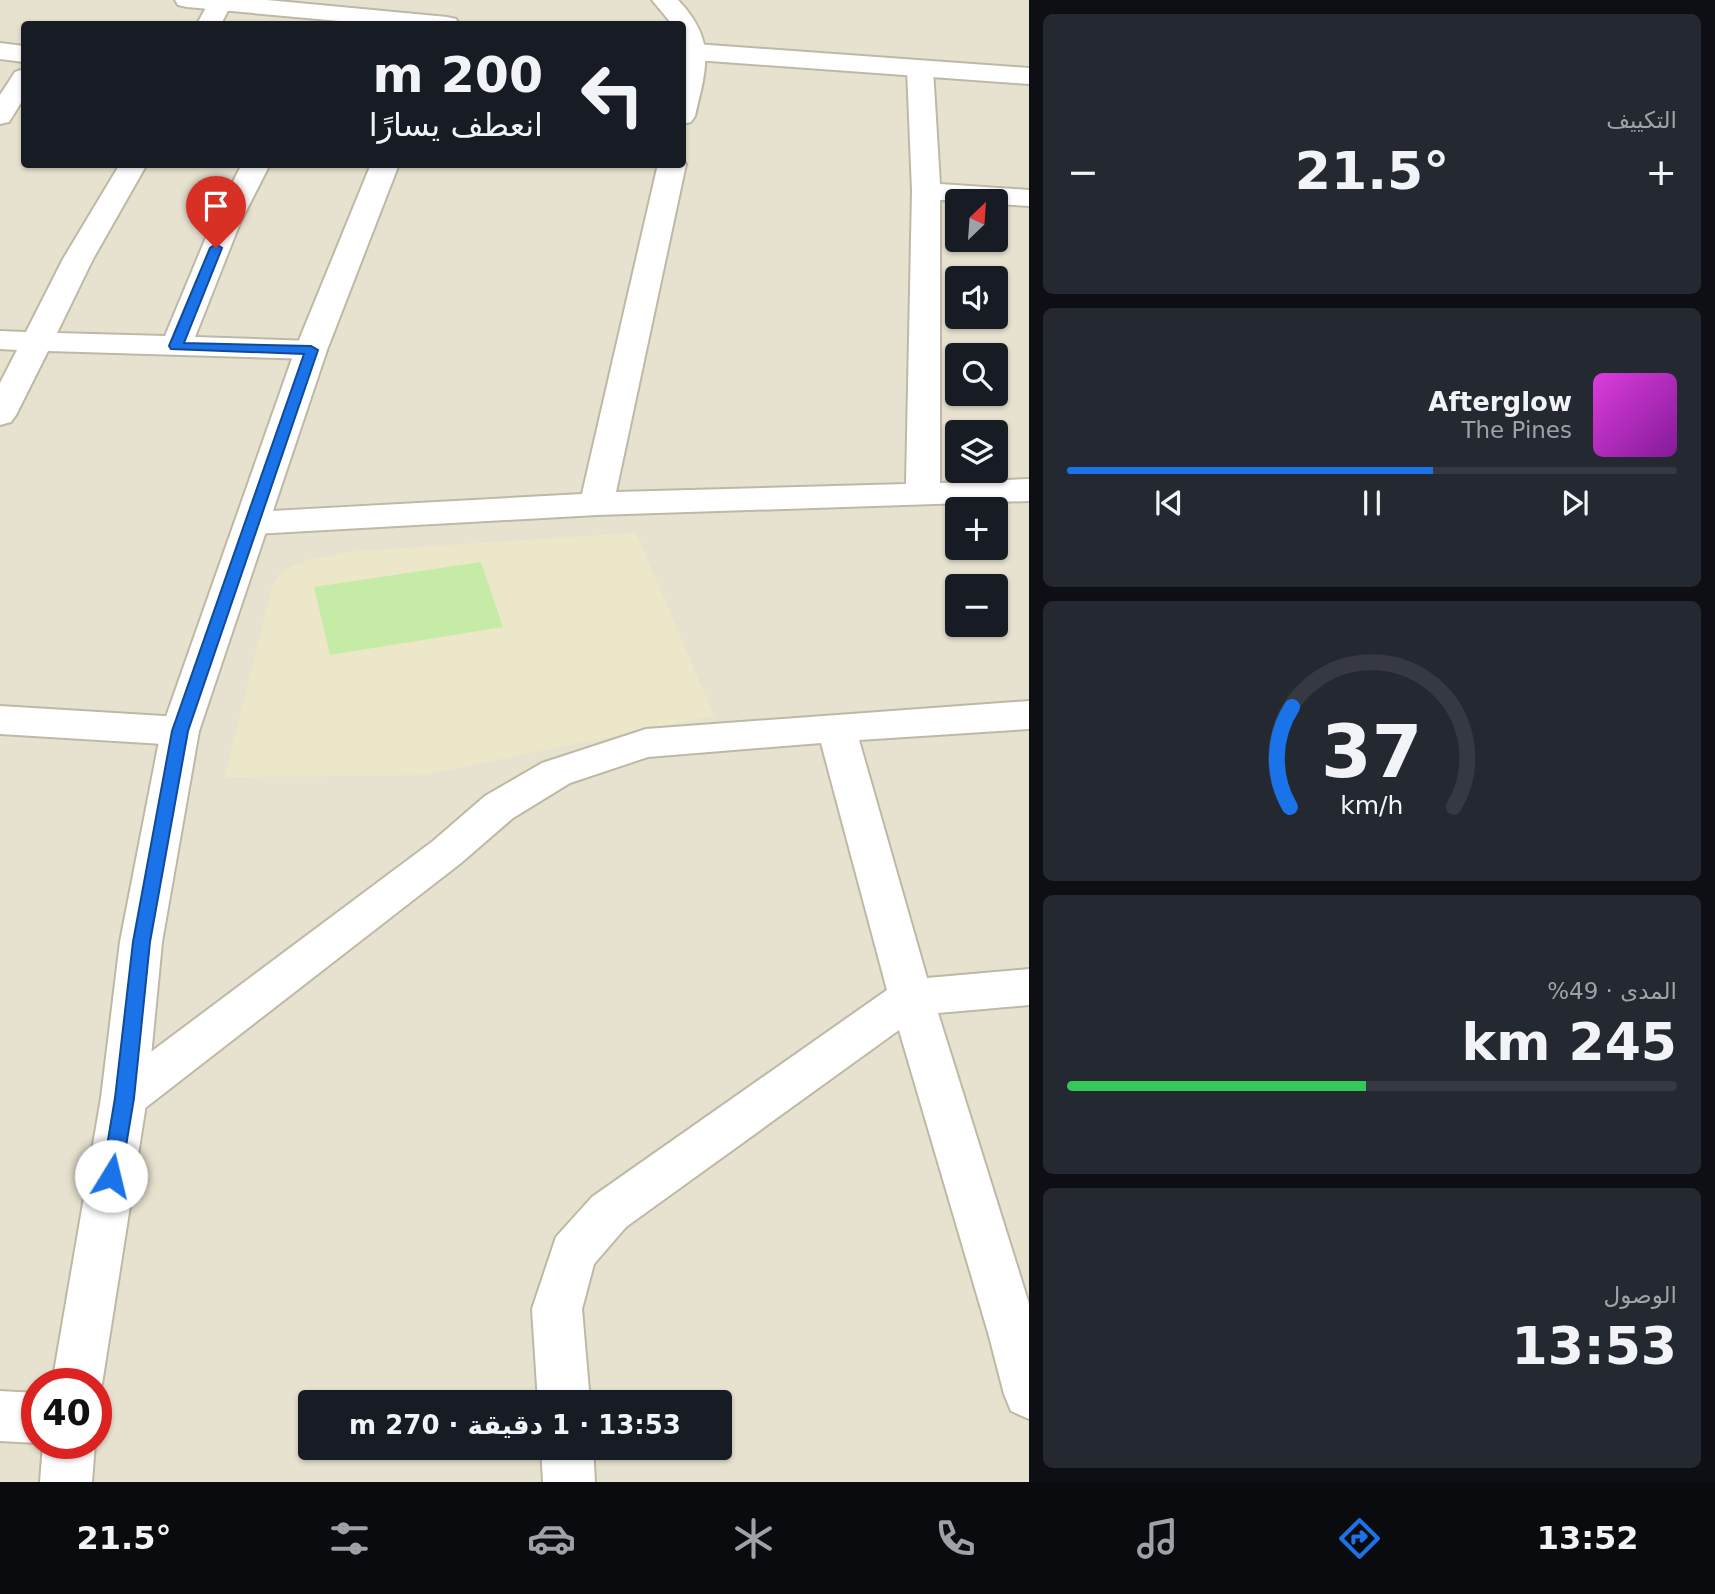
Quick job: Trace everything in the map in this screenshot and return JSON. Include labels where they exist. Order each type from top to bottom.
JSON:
[{"type":"street","points":[[187,0],[214,14],[376,21]]},
{"type":"street","points":[[664,0],[682,21]]},
{"type":"street","points":[[0,51],[21,54]]},
{"type":"street","points":[[686,84],[690,52],[1029,76]]},
{"type":"street","points":[[920,69],[926,191],[923,494]]},
{"type":"street","points":[[0,116],[21,82]]},
{"type":"street","points":[[0,415],[78,259],[132,168]]},
{"type":"street","points":[[176,346],[226,223],[254,168]]},
{"type":"street","points":[[80,1368],[124,1098],[142,942],[180,731],[311,350],[383,168]]},
{"type":"street","points":[[597,504],[671,168]]},
{"type":"street","points":[[926,191],[1029,198]]},
{"type":"street","points":[[0,340],[311,350]]},
{"type":"street","points":[[252,523],[597,504],[1029,490]]},
{"type":"street","points":[[124,1098],[447,852],[499,807],[556,773],[646,743],[1029,715]]},
{"type":"street","points":[[0,720],[180,731]]},
{"type":"street","points":[[835,728],[911,997],[1021,1335],[1029,1394]]},
{"type":"street","points":[[563,1390],[557,1309],[573,1254],[610,1212],[911,997],[1029,987]]},
{"type":"street","points":[[0,1416],[21,1417]]},
{"type":"street","points":[[66,1482],[68,1459]]},
{"type":"street","points":[[568,1460],[569,1482]]},
{"type":"shaded area","points":[[0,0],[1029,0],[1029,1482],[0,1482]]},
{"type":"shaded area","points":[[636,533],[714,716],[422,775],[225,777],[273,584],[281,573],[292,566],[308,560],[357,551]]},
{"type":"green space","points":[[481,562],[503,627],[330,655],[314,587]]},
{"type":"route","points":[[111,1176],[124,1098],[142,942],[180,731],[311,350],[176,346],[216,248]]}]
